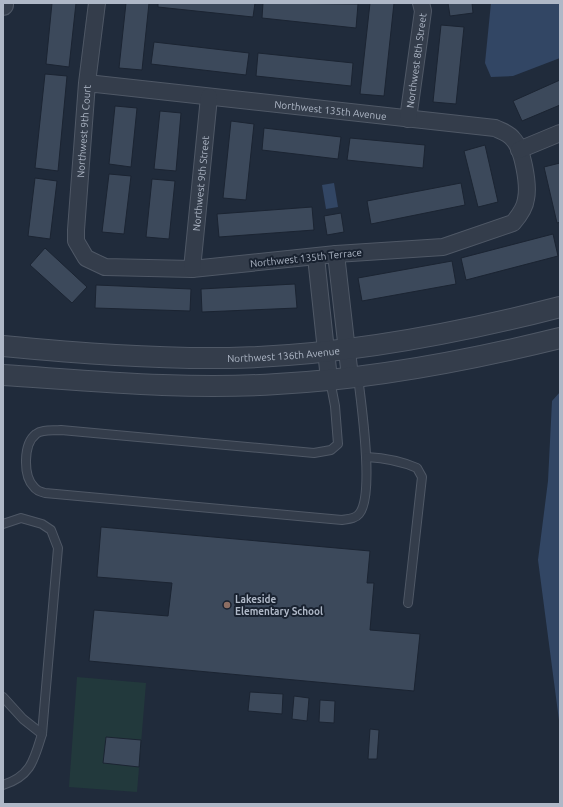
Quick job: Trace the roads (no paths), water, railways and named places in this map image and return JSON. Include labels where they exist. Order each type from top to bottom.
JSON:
[{"type":"street","name":"Northwest 9th Court","points":[[86,258],[76,241],[76,230],[87,84],[97,3]]},
{"type":"street","name":"Northwest 8th Street","points":[[408,119],[423,11],[421,3]]},
{"type":"street","name":"Northwest 135th Avenue","points":[[87,84],[495,128],[514,139],[519,150]]},
{"type":"street","name":"Northwest 9th Street","points":[[192,269],[209,97]]},
{"type":"street","points":[[519,150],[560,133]]},
{"type":"street","name":"Northwest 135th Terrace","points":[[86,258],[105,267],[192,269],[336,254],[443,247],[513,223],[520,214],[526,200],[527,189],[519,150]]},
{"type":"street","points":[[336,254],[348,348],[354,377]]},
{"type":"street","points":[[316,257],[329,379]]},
{"type":"street","name":"Northwest 136th Avenue","points":[[3,346],[80,353],[183,358],[230,358],[393,343],[480,328],[560,308]]},
{"type":"street","points":[[3,375],[160,385],[277,384],[397,372],[486,356],[560,338]]},
{"type":"lane","points":[[329,379],[338,429],[338,444],[331,450],[314,453],[60,430],[45,431],[36,434],[28,445],[26,467],[30,481],[34,488],[45,493],[342,520],[354,518],[360,513],[364,501],[367,457],[354,377]]},
{"type":"lane","points":[[367,457],[386,458],[407,464],[417,468],[422,477],[408,603]]},
{"type":"lane","points":[[3,524],[21,518],[42,524],[51,530],[58,548],[42,734],[35,757],[25,774],[15,781],[3,785]]},
{"type":"lane","points":[[3,697],[23,720],[42,734]]},
{"type":"water","points":[[491,3],[560,3],[560,58],[513,76],[491,77],[485,63]]},
{"type":"water","points":[[334,183],[338,207],[326,209],[322,185]]},
{"type":"water","points":[[560,392],[560,728],[538,560],[548,481],[552,401]]},
{"type":"place","name":"Lakeside Elementary School","points":[[227,605]]}]
